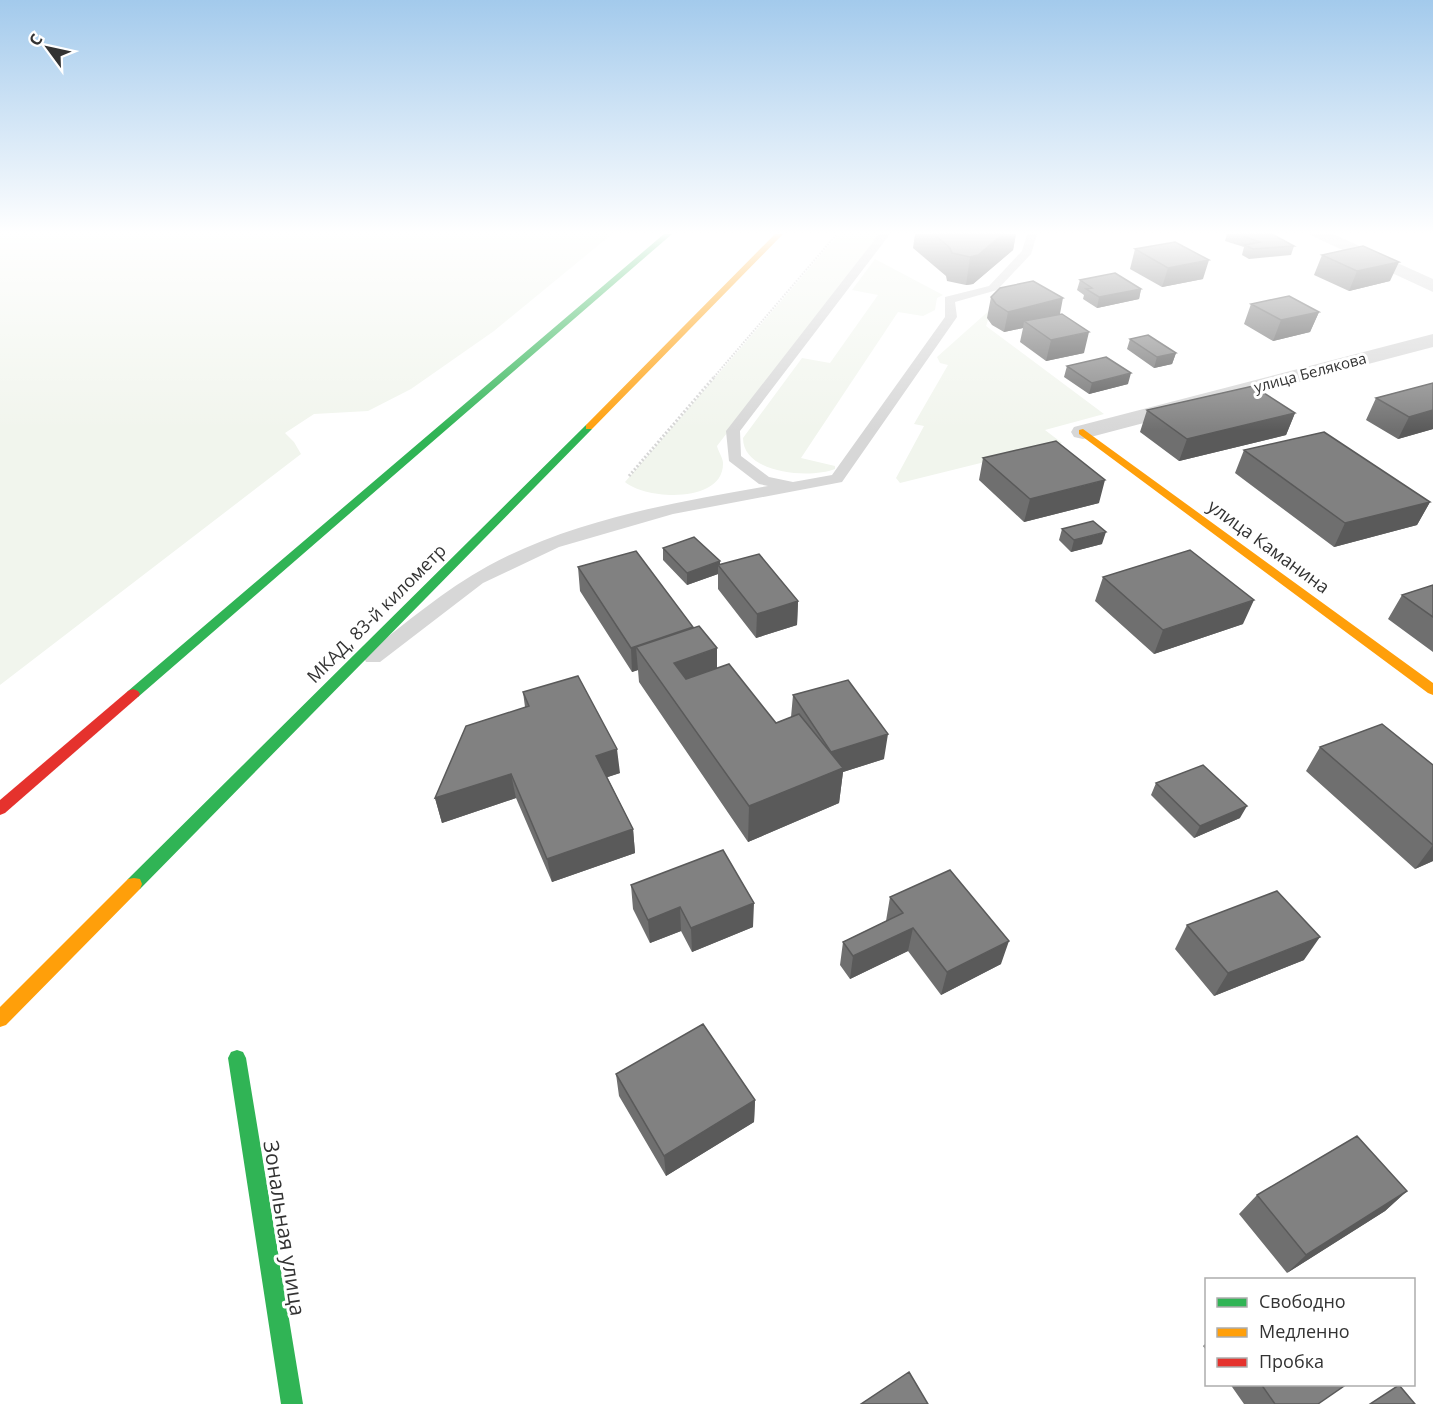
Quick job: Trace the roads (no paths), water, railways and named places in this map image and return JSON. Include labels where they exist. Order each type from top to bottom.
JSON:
[{"type":"main road","points":[[0,809],[593,300]]},
{"type":"main road","name":"МКАД, 83-й километр","points":[[0,1019],[300,714],[714,300]]},
{"type":"main road","name":"улица Каманина","points":[[1083,432],[1433,690]]},
{"type":"main road","name":"Зональная улица","points":[[237,1058],[292,1404]]},
{"type":"street","name":"улица Белякова","points":[[1083,432],[1433,340]]},
{"type":"lane","points":[[797,486],[764,481],[734,458],[733,431],[834,300]]},
{"type":"lane","points":[[300,714],[469,584],[514,559],[588,531],[702,504],[837,479],[951,317],[952,300]]}]
